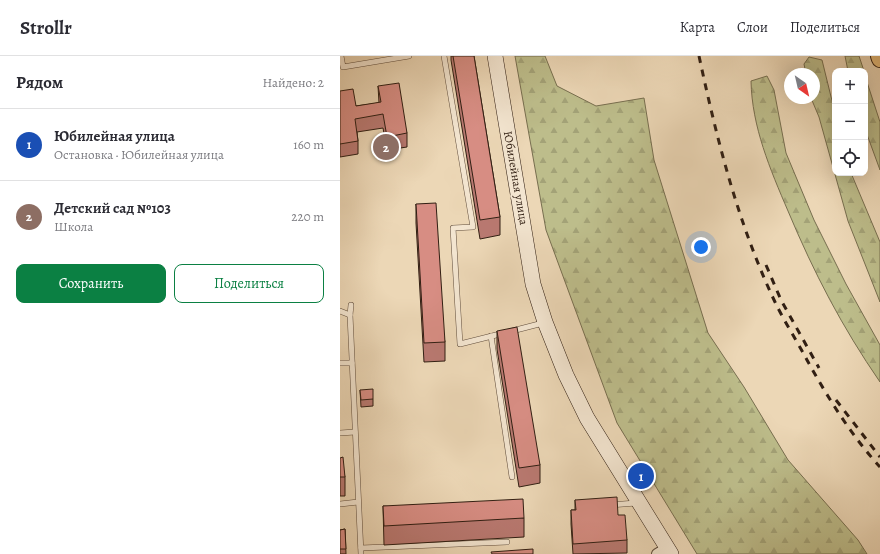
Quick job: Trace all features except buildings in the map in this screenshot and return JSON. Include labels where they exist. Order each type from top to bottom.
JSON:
[{"type":"street","name":"Юбилейная улица","points":[[495,56],[533,284],[545,322],[566,375],[587,418],[639,503],[665,552]]},
{"type":"lane","points":[[342,56],[343,67],[409,56]]},
{"type":"lane","points":[[444,56],[473,227],[453,228],[460,344],[545,322]]},
{"type":"lane","points":[[351,305],[350,315],[361,551],[507,542]]},
{"type":"lane","points":[[340,311],[350,315]]},
{"type":"lane","points":[[491,336],[512,477]]},
{"type":"lane","points":[[340,363],[352,363]]},
{"type":"lane","points":[[340,433],[355,432]]},
{"type":"lane","points":[[340,504],[358,502]]},
{"type":"lane","points":[[607,506],[639,503]]},
{"type":"green space","points":[[515,56],[545,56],[557,86],[596,106],[644,98],[654,160],[708,333],[744,387],[788,460],[858,540],[867,554],[697,554],[617,423],[546,230]]},
{"type":"green space","points":[[845,56],[859,56],[863,68],[847,68]]},
{"type":"green space","points":[[809,57],[822,60],[832,101],[832,164],[819,117],[814,104],[820,104],[820,68],[805,68],[804,64]]},
{"type":"green space","points":[[767,76],[774,90],[786,153],[814,220],[846,284],[880,345],[880,382],[853,341],[819,278],[781,195],[763,148],[755,115],[751,81]]},
{"type":"green space","points":[[868,85],[880,122],[880,170],[868,137]]},
{"type":"green space","points":[[835,176],[852,176],[880,242],[880,302],[848,221]]},
{"type":"railway","points":[[699,56],[713,119],[739,212],[762,272],[779,309],[823,388],[840,416],[869,455],[880,467]]},
{"type":"railway","points":[[766,265],[781,300],[819,368]]},
{"type":"railway","points":[[836,400],[880,457]]},
{"type":"place","name":"Детский сад №103","points":[[386,147]]},
{"type":"place","name":"Юбилейная улица","points":[[641,476]]}]
